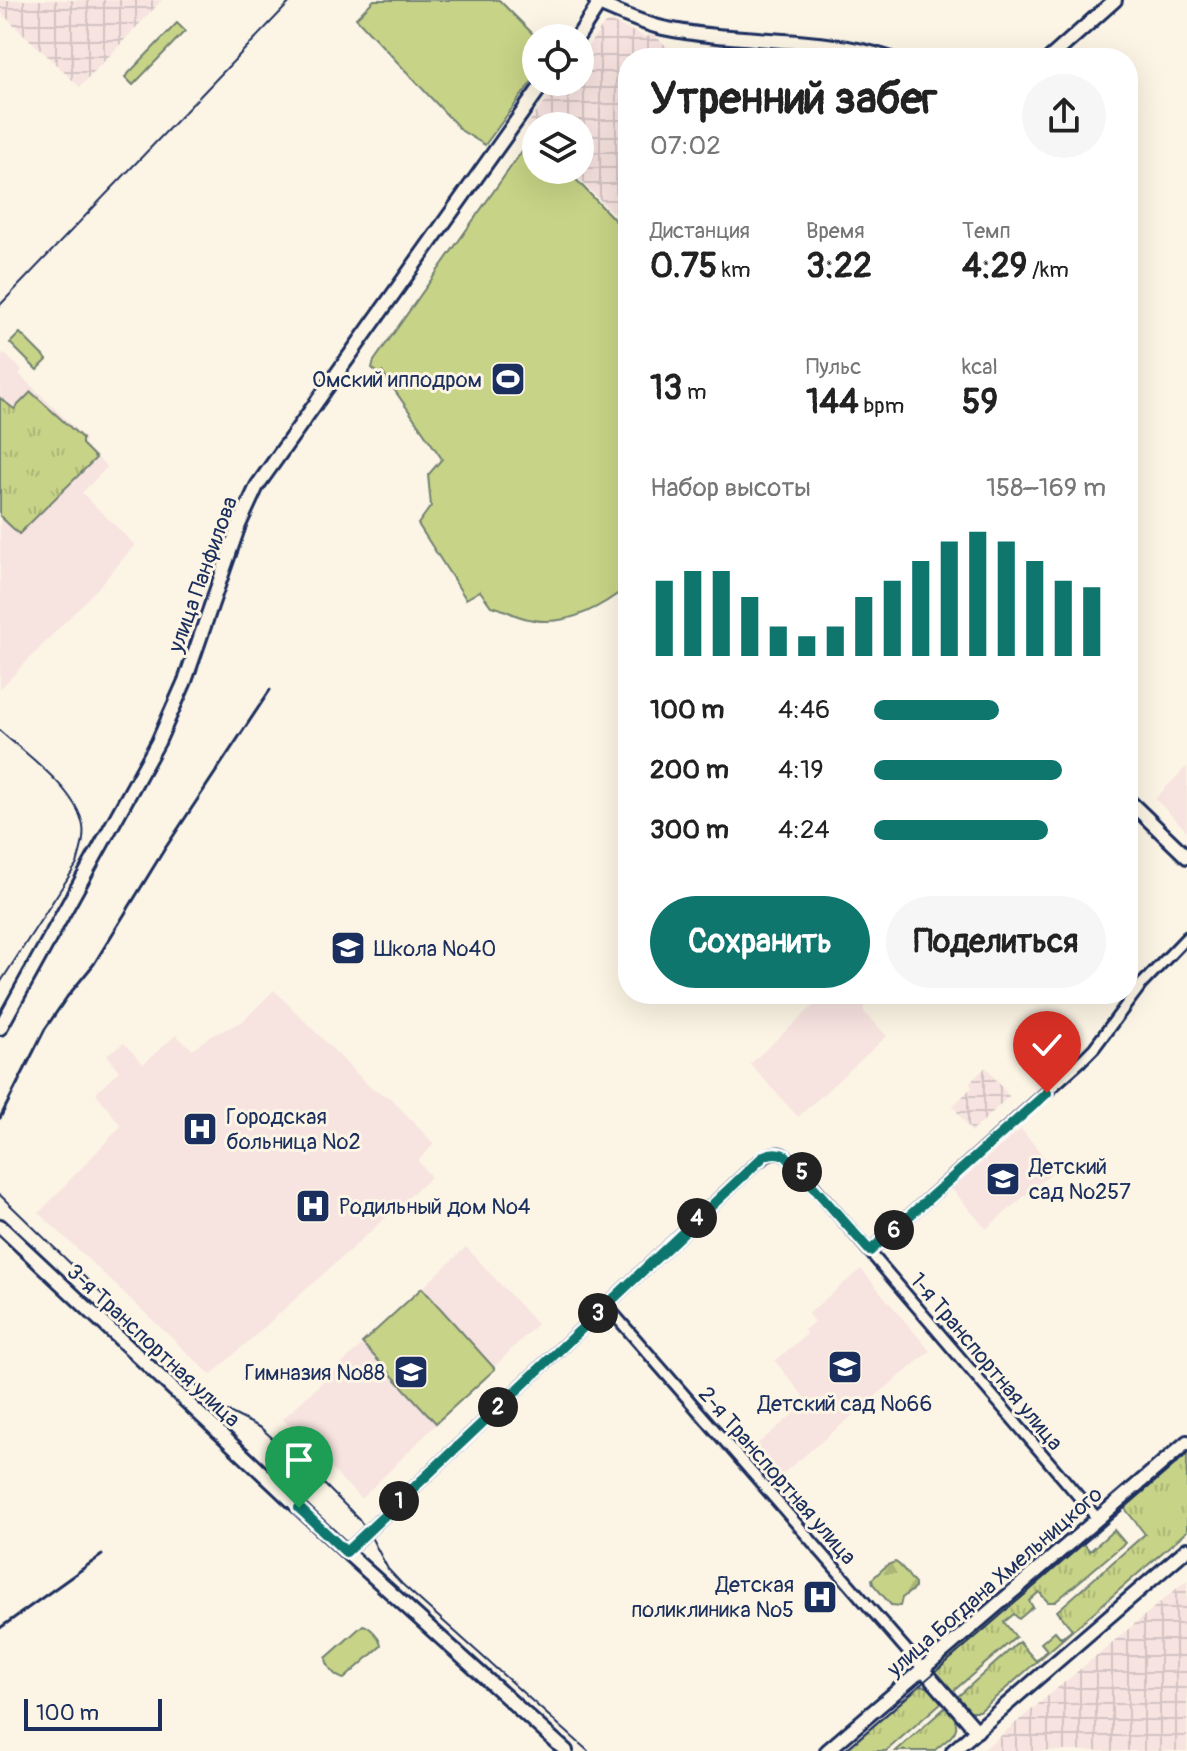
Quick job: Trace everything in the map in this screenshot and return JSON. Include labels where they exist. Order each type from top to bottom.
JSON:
[{"type":"main road","points":[[1061,48],[1115,0]]},
{"type":"main road","points":[[585,24],[597,2],[660,27],[704,35],[843,48]]},
{"type":"main road","name":"улица Панфилова","points":[[0,1028],[158,742],[185,681],[239,525],[257,486],[534,96]]},
{"type":"main road","points":[[1138,810],[1187,857]]},
{"type":"main road","name":"3-я Транспортная улица","points":[[0,1226],[346,1552],[566,1751]]},
{"type":"main road","name":"улица Богдана Хмельницкого","points":[[827,1751],[1187,1442]]},
{"type":"main road","points":[[953,1751],[1187,1549]]},
{"type":"main road","points":[[923,1669],[977,1731]]},
{"type":"street","points":[[1138,989],[1187,937]]},
{"type":"street","points":[[870,1251],[1080,1062],[1127,1004]]},
{"type":"street","name":"1-я Транспортная улица","points":[[606,1305],[764,1156],[780,1153],[870,1251],[1097,1518]]},
{"type":"street","points":[[346,1552],[606,1305]]},
{"type":"street","name":"2-я Транспортная улица","points":[[606,1305],[923,1669]]},
{"type":"shaded area","points":[[0,0],[162,0],[80,87],[0,12]]},
{"type":"shaded area","points":[[611,22],[646,37],[653,34],[668,48],[618,48],[618,218],[584,184],[594,184],[594,112],[537,112],[549,96],[594,96],[594,38],[604,24]]},
{"type":"shaded area","points":[[4,353],[22,370],[19,374],[85,438],[84,444],[107,467],[82,493],[135,545],[0,689],[0,357]]},
{"type":"shaded area","points":[[1187,766],[1187,831],[1155,799]]},
{"type":"shaded area","points":[[274,990],[372,1089],[391,1098],[434,1144],[418,1161],[431,1177],[211,1375],[39,1213],[121,1126],[96,1093],[119,1071],[107,1054],[124,1043],[143,1064],[176,1035],[193,1050],[207,1038],[242,1022]]},
{"type":"shaded area","points":[[815,1004],[863,1004],[864,1012],[887,1036],[798,1117],[750,1064]]},
{"type":"shaded area","points":[[986,1067],[1009,1096],[972,1132],[953,1106],[972,1087],[969,1083]]},
{"type":"shaded area","name":"Детский сад №257","points":[[1021,1129],[1055,1170],[986,1229],[951,1188]]},
{"type":"shaded area","name":"Гимназия №88","points":[[466,1247],[537,1324],[361,1499],[283,1419]]},
{"type":"shaded area","name":"Детский сад №66","points":[[861,1269],[930,1351],[780,1476],[755,1446],[808,1402],[775,1361],[807,1334],[804,1330],[814,1322],[808,1314]]},
{"type":"shaded area","points":[[1187,1580],[1187,1751],[982,1751]]},
{"type":"green space","points":[[374,0],[499,0],[523,24],[522,95],[485,145],[462,131],[356,18]]},
{"type":"green space","points":[[177,23],[185,31],[133,85],[125,77]]},
{"type":"green space","name":"Омский ипподром","points":[[522,151],[522,184],[580,184],[618,224],[618,593],[591,610],[550,621],[521,617],[491,606],[480,591],[466,599],[418,524],[431,506],[428,475],[442,459],[382,372],[379,374],[372,368]]},
{"type":"green space","points":[[20,333],[47,360],[37,370],[10,343]]},
{"type":"green space","points":[[31,392],[82,438],[82,444],[96,458],[19,534],[0,516],[0,398],[14,409]]},
{"type":"green space","points":[[422,1288],[495,1369],[436,1423],[362,1343]]},
{"type":"green space","points":[[1187,1449],[1187,1531],[980,1711],[968,1711],[955,1699],[1019,1642],[1036,1661],[1047,1650],[1041,1643],[1055,1631],[1061,1638],[1072,1629],[1057,1611],[1145,1534],[1122,1505]]},
{"type":"green space","points":[[1114,1530],[1125,1543],[1055,1602],[1048,1602],[1039,1592],[1029,1601],[1033,1607],[1019,1619],[1014,1614],[1004,1622],[1016,1637],[951,1693],[932,1669],[1083,1543],[1090,1551]]},
{"type":"green space","points":[[895,1562],[915,1584],[915,1588],[902,1598],[900,1606],[891,1605],[872,1579]]},
{"type":"green space","points":[[363,1625],[375,1633],[381,1646],[344,1679],[341,1678],[332,1671],[326,1658]]},
{"type":"green space","points":[[921,1685],[930,1688],[942,1702],[886,1751],[845,1751]]},
{"type":"green space","points":[[947,1706],[956,1727],[947,1740],[934,1751],[896,1751]]},
{"type":"tram line","points":[[0,305],[292,0]]},
{"type":"tram line","points":[[0,731],[61,786],[79,813],[83,826],[77,864],[0,983]]},
{"type":"tram line","points":[[0,1195],[212,1401],[261,1428],[324,1484],[359,1519],[388,1569],[402,1584],[588,1751]]},
{"type":"tram line","points":[[844,1751],[1187,1454]]},
{"type":"railway","points":[[0,1118],[45,1029],[94,964],[164,850],[270,690]]},
{"type":"railway","points":[[0,1628],[102,1555]]},
{"type":"place","name":"Омский ипподром","points":[[508,379]]},
{"type":"place","name":"Школа №40","points":[[348,948]]},
{"type":"place","name":"Городская больница №2","points":[[200,1129]]},
{"type":"place","name":"Детский сад №257","points":[[1003,1179]]},
{"type":"place","name":"Родильный дом №4","points":[[313,1206]]},
{"type":"place","name":"Детский сад №66","points":[[845,1367]]},
{"type":"place","name":"Гимназия №88","points":[[411,1372]]},
{"type":"place","name":"Детская поликлиника №5","points":[[820,1597]]},
{"type":"route","points":[[299,1508],[346,1552],[764,1156],[771,1153],[786,1156],[870,1251],[1047,1093]]}]
